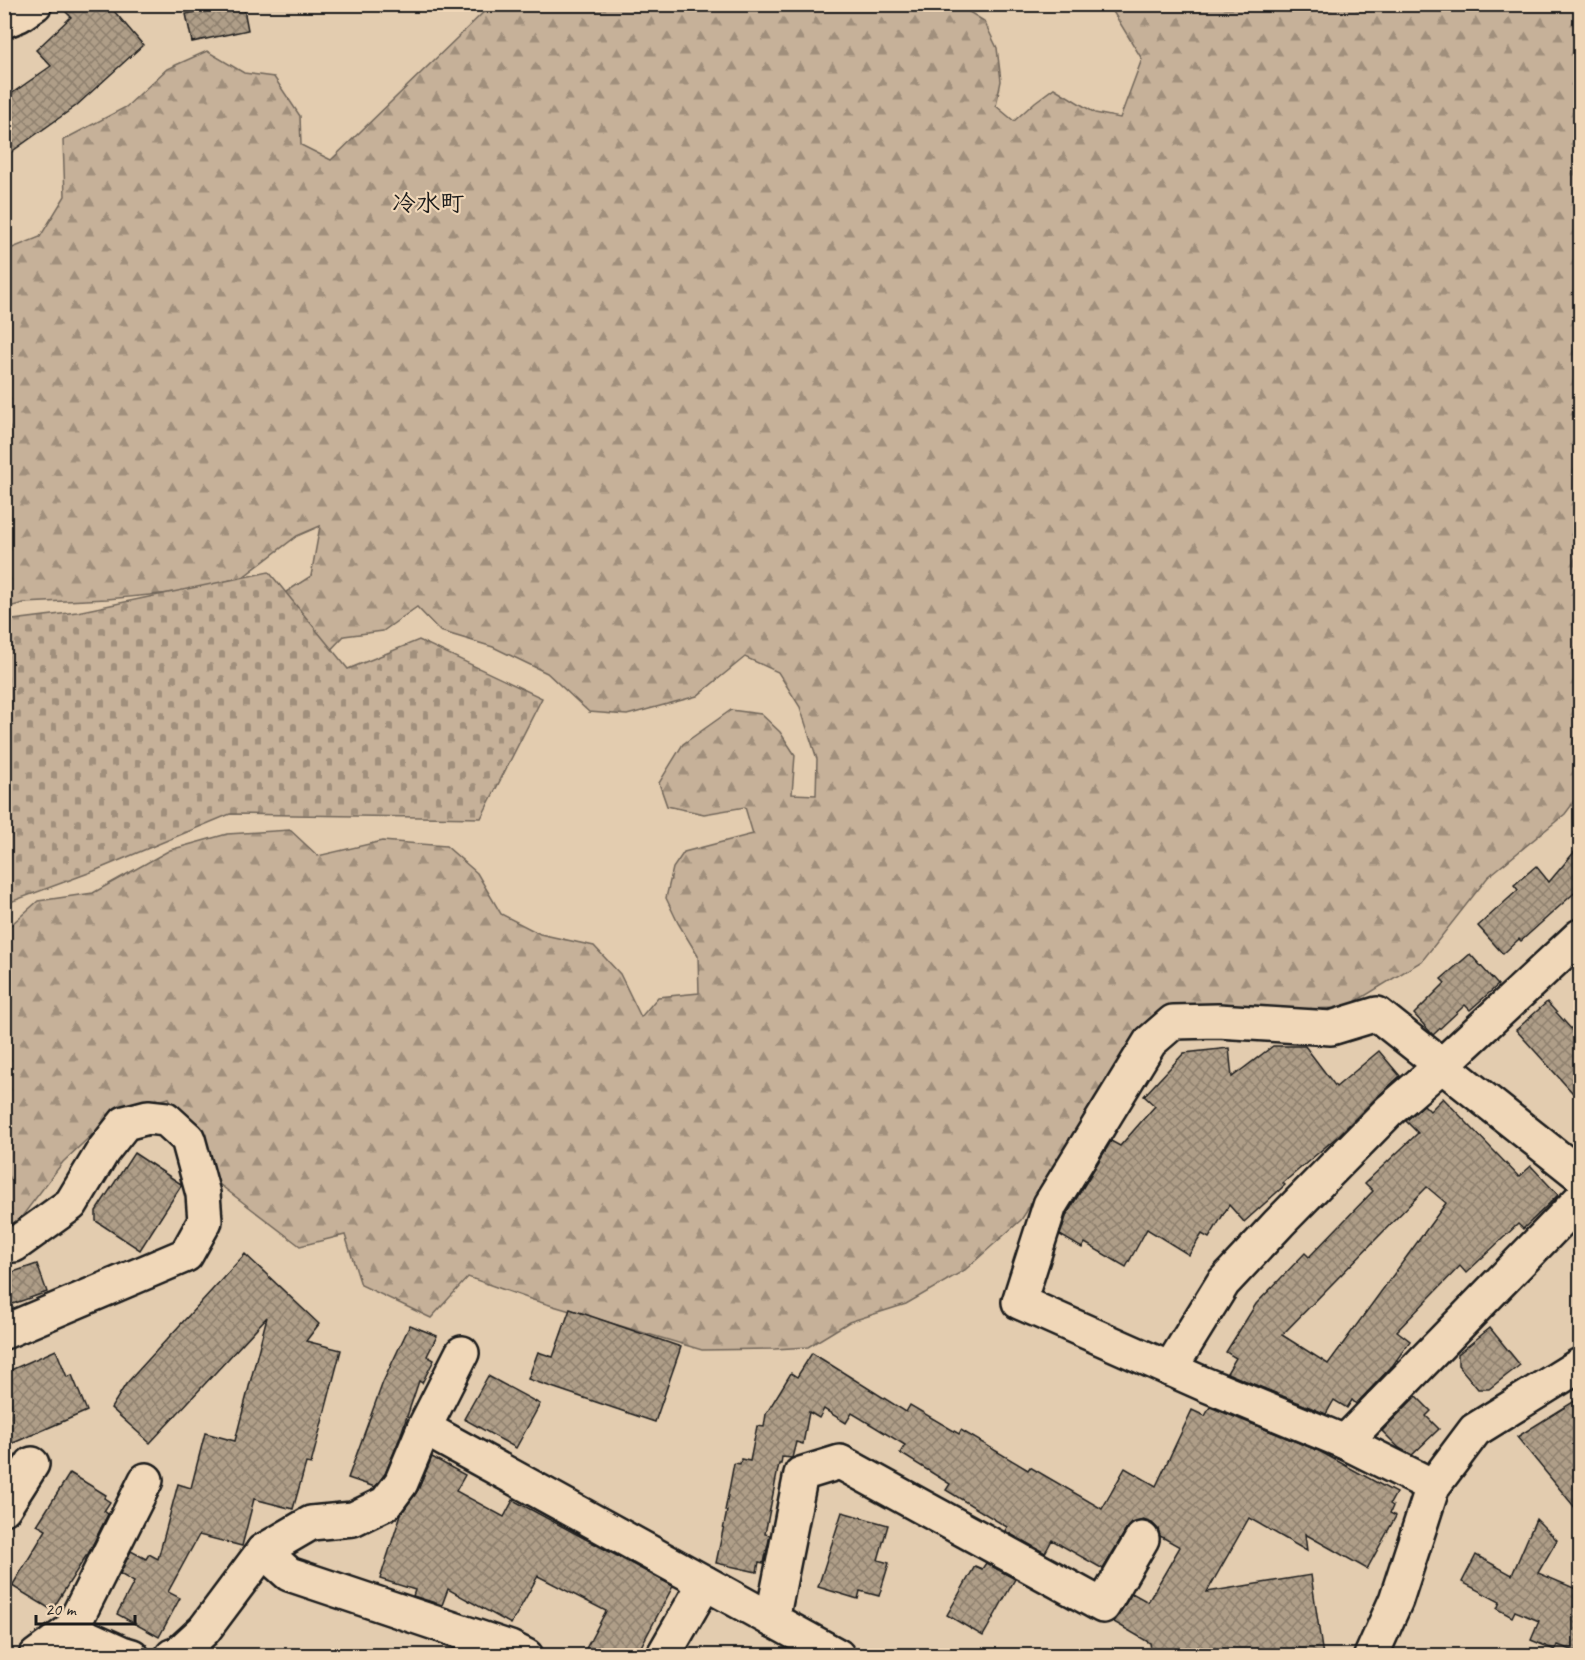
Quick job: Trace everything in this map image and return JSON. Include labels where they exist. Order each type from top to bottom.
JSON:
[{"type":"street","points":[[4,21],[19,15],[35,4]]},
{"type":"street","points":[[1170,1369],[1223,1283],[1279,1222],[1389,1111],[1581,936]]},
{"type":"street","points":[[1433,1486],[1344,1442],[1019,1302],[1050,1205],[1150,1042],[1173,1022],[1218,1021],[1332,1028],[1377,1014],[1581,1175]]},
{"type":"street","points":[[4,1245],[14,1245],[71,1204],[103,1151],[125,1123],[148,1117],[166,1119],[188,1139],[203,1194],[205,1221],[186,1255],[4,1332]]},
{"type":"street","points":[[1344,1442],[1581,1200]]},
{"type":"street","points":[[172,1656],[178,1654],[204,1630],[263,1551],[311,1523],[353,1519],[386,1503],[401,1483],[424,1428],[462,1353]]},
{"type":"street","points":[[1371,1656],[1396,1600],[1433,1486],[1475,1431],[1581,1365]]},
{"type":"street","points":[[424,1428],[838,1656]]},
{"type":"street","points":[[772,1620],[801,1474],[840,1462],[1103,1606],[1142,1539]]},
{"type":"street","points":[[4,1508],[32,1464]]},
{"type":"street","points":[[36,1656],[71,1630],[146,1480]]},
{"type":"street","points":[[263,1551],[289,1574],[510,1648],[526,1656]]},
{"type":"street","points":[[663,1656],[705,1583]]},
{"type":"street","points":[[71,1630],[132,1656]]},
{"type":"green space","points":[[491,5],[958,5],[984,21],[997,48],[1001,81],[996,106],[1014,121],[1054,88],[1095,113],[1120,118],[1142,59],[1109,5],[1580,5],[1580,794],[1565,814],[1488,877],[1422,961],[1345,1008],[1183,1011],[1140,1038],[1021,1220],[965,1270],[906,1304],[849,1322],[808,1347],[702,1350],[533,1300],[468,1277],[431,1318],[361,1285],[345,1235],[300,1246],[219,1184],[169,1098],[114,1114],[63,1162],[17,1223],[5,1228],[4,931],[38,901],[93,893],[170,850],[227,834],[290,830],[318,856],[382,841],[446,846],[477,873],[501,914],[540,934],[594,946],[620,974],[641,1017],[658,997],[699,993],[698,956],[666,898],[673,868],[684,852],[753,834],[745,807],[704,814],[667,806],[659,783],[683,744],[731,710],[761,714],[780,732],[795,755],[792,794],[816,795],[817,759],[800,707],[778,672],[745,657],[697,696],[627,715],[589,712],[547,673],[493,647],[440,631],[417,607],[383,631],[344,636],[319,662],[272,601],[311,576],[320,526],[297,536],[243,577],[182,592],[24,603],[5,608],[5,251],[40,237],[65,196],[63,140],[126,107],[167,69],[207,51],[244,73],[274,77],[300,116],[301,145],[331,160]]},
{"type":"green space","points":[[269,572],[348,669],[419,640],[542,698],[481,818],[230,814],[94,871],[5,904],[5,621],[77,612]]},
{"type":"building","points":[[58,4],[108,4],[143,45],[76,106],[4,157],[4,99],[51,66],[36,50],[71,17]]},
{"type":"building","points":[[232,4],[243,4],[248,30],[192,42],[186,14]]},
{"type":"building","points":[[1581,844],[1581,887],[1521,941],[1519,939],[1503,954],[1478,926],[1518,890],[1514,885],[1536,866],[1549,882]]},
{"type":"building","points":[[1470,954],[1498,985],[1470,1010],[1465,1005],[1433,1035],[1414,1014],[1445,983],[1441,979]]},
{"type":"building","points":[[1547,1002],[1581,1040],[1581,1102],[1516,1030]]},
{"type":"building","points":[[1273,1046],[1305,1046],[1336,1087],[1379,1051],[1400,1076],[1338,1136],[1283,1183],[1285,1185],[1244,1222],[1229,1205],[1209,1238],[1202,1234],[1189,1255],[1147,1229],[1126,1267],[1085,1243],[1082,1248],[1060,1235],[1067,1214],[1111,1141],[1120,1146],[1155,1106],[1144,1096],[1184,1053],[1229,1048],[1232,1077]]},
{"type":"building","points":[[1443,1098],[1519,1177],[1531,1166],[1558,1195],[1523,1229],[1518,1224],[1466,1273],[1460,1266],[1397,1331],[1410,1341],[1393,1365],[1356,1404],[1352,1400],[1347,1408],[1334,1400],[1326,1414],[1227,1373],[1236,1358],[1226,1352],[1256,1304],[1305,1253],[1309,1257],[1373,1191],[1365,1183],[1418,1133],[1406,1121],[1424,1105],[1430,1111]],"holes":[[[1427,1187],[1446,1203],[1328,1364],[1282,1335]]]},
{"type":"building","points":[[134,1153],[181,1184],[140,1250],[96,1221],[96,1211]]},
{"type":"building","points":[[245,1254],[319,1324],[306,1341],[341,1350],[311,1464],[306,1463],[293,1509],[254,1499],[242,1546],[199,1535],[168,1592],[180,1598],[159,1637],[117,1614],[134,1582],[120,1574],[131,1551],[146,1559],[149,1554],[158,1559],[178,1484],[191,1488],[205,1433],[235,1441],[267,1317],[150,1443],[111,1408],[126,1384]]},
{"type":"building","points":[[37,1264],[47,1292],[4,1307],[4,1275]]},
{"type":"building","points":[[570,1309],[681,1347],[655,1422],[528,1379],[538,1352],[553,1357]]},
{"type":"building","points":[[410,1325],[437,1336],[427,1356],[434,1360],[422,1383],[419,1381],[385,1474],[375,1487],[348,1478],[383,1382]]},
{"type":"building","points":[[1490,1328],[1520,1365],[1489,1389],[1478,1389],[1458,1365],[1458,1354]]},
{"type":"building","points":[[56,1350],[67,1377],[72,1375],[87,1411],[4,1447],[4,1373]]},
{"type":"building","points":[[812,1353],[906,1412],[910,1405],[959,1434],[961,1430],[1028,1470],[1030,1467],[1102,1509],[1125,1468],[1156,1486],[1192,1410],[1205,1416],[1210,1407],[1319,1451],[1396,1493],[1390,1504],[1393,1506],[1390,1513],[1396,1516],[1367,1569],[1305,1534],[1307,1551],[1249,1518],[1207,1592],[1311,1575],[1323,1656],[1152,1656],[1150,1643],[1114,1622],[1132,1593],[1148,1602],[1180,1547],[1160,1536],[1158,1529],[1152,1523],[1143,1520],[1132,1523],[1103,1569],[1052,1540],[1045,1553],[1005,1531],[1007,1527],[946,1490],[950,1484],[900,1453],[905,1445],[852,1413],[846,1423],[824,1409],[819,1418],[809,1412],[803,1444],[796,1442],[792,1458],[782,1457],[781,1464],[779,1464],[765,1534],[770,1535],[764,1563],[759,1562],[757,1572],[716,1563],[734,1463],[740,1464],[741,1459],[750,1461],[757,1426],[764,1427],[766,1414],[791,1373],[797,1377]]},
{"type":"building","points":[[488,1376],[540,1404],[516,1448],[464,1419]]},
{"type":"building","points":[[1416,1396],[1431,1411],[1426,1416],[1439,1429],[1412,1455],[1399,1448],[1382,1431]]},
{"type":"building","points":[[1581,1397],[1581,1515],[1517,1437]]},
{"type":"building","points":[[432,1457],[465,1475],[456,1491],[504,1517],[513,1500],[673,1586],[636,1656],[582,1656],[606,1611],[538,1576],[511,1624],[448,1589],[442,1605],[413,1596],[415,1590],[380,1579],[401,1514],[418,1490]]},
{"type":"building","points":[[70,1473],[106,1495],[104,1498],[110,1502],[104,1511],[108,1514],[87,1556],[52,1610],[12,1586],[46,1530],[37,1525]]},
{"type":"building","points":[[842,1512],[888,1525],[878,1560],[889,1563],[879,1596],[860,1591],[858,1599],[818,1587]]},
{"type":"building","points":[[1536,1519],[1557,1540],[1538,1573],[1581,1591],[1581,1653],[1557,1645],[1555,1650],[1531,1640],[1539,1621],[1515,1611],[1512,1617],[1497,1609],[1500,1602],[1462,1582],[1476,1555],[1512,1575]]},
{"type":"building","points":[[986,1563],[1015,1579],[983,1636],[947,1615],[975,1566],[982,1569]]},
{"type":"district","name":"冷水町","points":[[428,203]]}]
